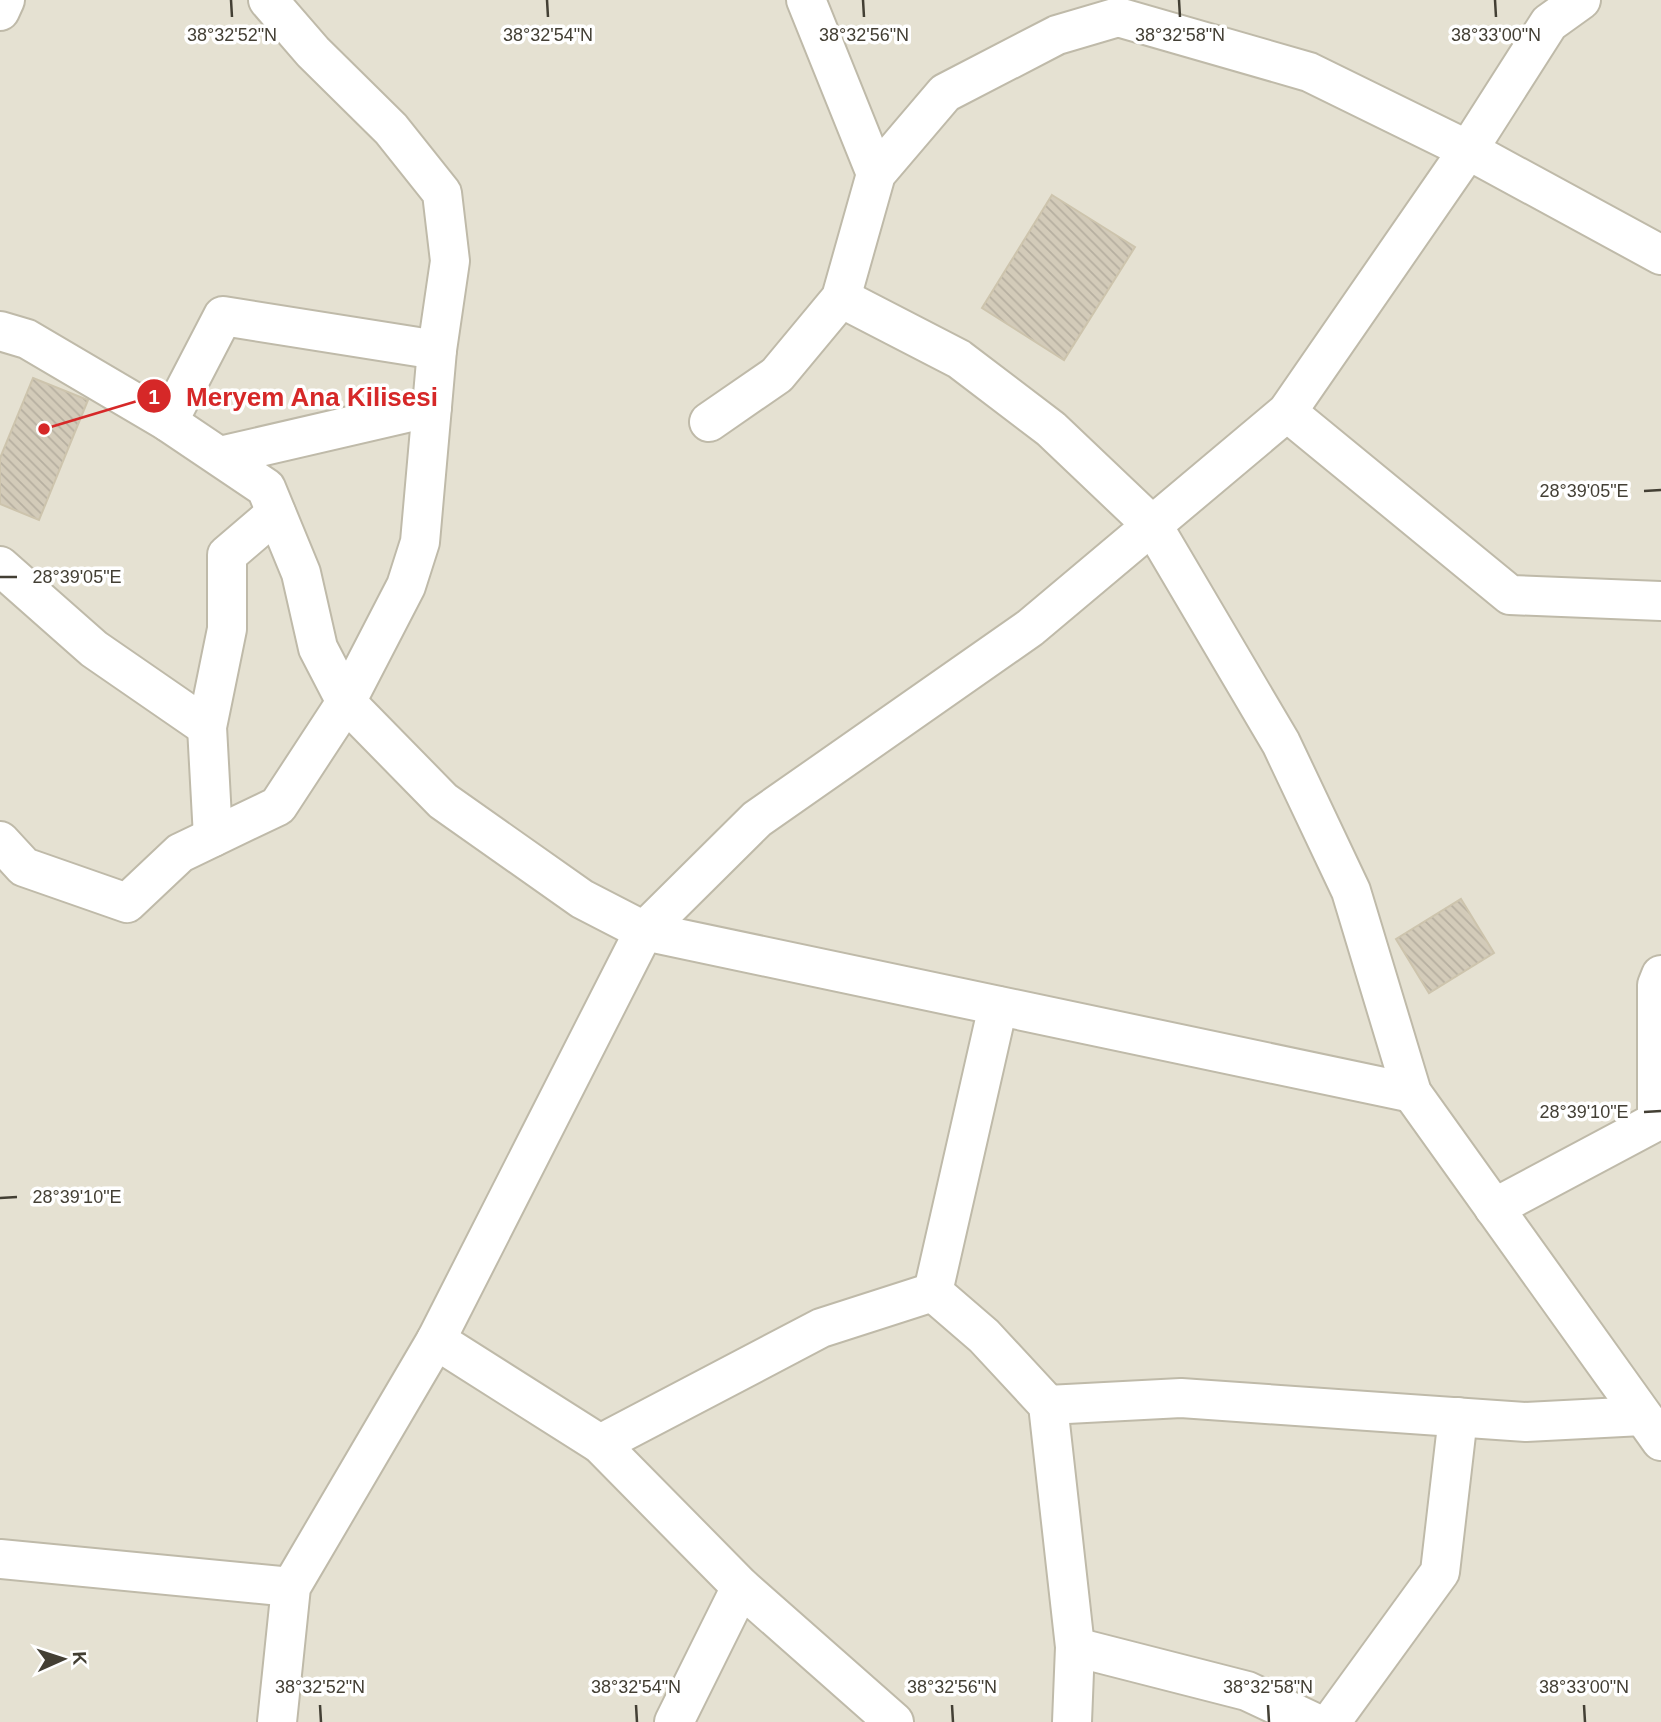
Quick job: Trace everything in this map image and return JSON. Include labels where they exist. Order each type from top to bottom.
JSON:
[{"type":"street","points":[[0,11],[5,0]]},
{"type":"street","points":[[0,841],[24,867],[127,903],[180,853],[278,806],[346,702],[406,586],[420,542],[436,350],[450,261],[443,193],[391,129],[313,52],[268,0]]},
{"type":"street","points":[[806,0],[876,174]]},
{"type":"street","points":[[277,1722],[291,1587],[436,1340],[645,932],[757,819],[1030,628],[1287,412],[1468,150],[1549,23],[1581,0]]},
{"type":"street","points":[[709,422],[777,376],[841,298],[876,174],[945,93],[1056,35],[1118,17],[1309,72],[1468,150],[1661,256]]},
{"type":"street","points":[[841,298],[959,359],[1051,429],[1153,526],[1281,743],[1351,891],[1412,1093],[1651,1428]]},
{"type":"street","points":[[168,422],[223,316],[436,350]]},
{"type":"street","points":[[0,331],[27,339],[168,422],[266,488],[301,573],[318,648],[346,702],[443,801],[582,899],[645,932],[1412,1093]]},
{"type":"street","points":[[220,456],[432,407]]},
{"type":"street","points":[[1287,412],[1510,595],[1661,601]]},
{"type":"street","points":[[214,837],[207,727],[227,629],[227,555],[276,513]]},
{"type":"street","points":[[0,566],[94,649],[207,727]]},
{"type":"street","points":[[1493,1208],[1659,1120],[1657,985],[1661,975]]},
{"type":"street","points":[[933,1292],[998,1006]]},
{"type":"street","points":[[933,1292],[984,1336],[1048,1405],[1075,1647],[1072,1722]]},
{"type":"street","points":[[600,1444],[821,1328],[933,1292]]},
{"type":"street","points":[[436,1340],[600,1444],[741,1587],[894,1722]]},
{"type":"street","points":[[1048,1405],[1181,1398],[1651,1428]]},
{"type":"street","points":[[1331,1722],[1440,1572],[1458,1417]]},
{"type":"street","points":[[0,1559],[291,1587]]},
{"type":"street","points":[[674,1722],[741,1587]]},
{"type":"street","points":[[1075,1647],[1247,1691],[1313,1722]]},
{"type":"shaded area","points":[[0,0],[1661,0],[1661,1722],[0,1722]]},
{"type":"building","points":[[1052,195],[1135,247],[1064,360],[982,308]]},
{"type":"building","points":[[33,378],[88,400],[39,520],[0,504],[0,458]]},
{"type":"building","points":[[1461,899],[1494,953],[1429,993],[1396,939]]},
{"type":"place","name":"Meryem Ana Kilisesi","points":[[44,429]]}]
